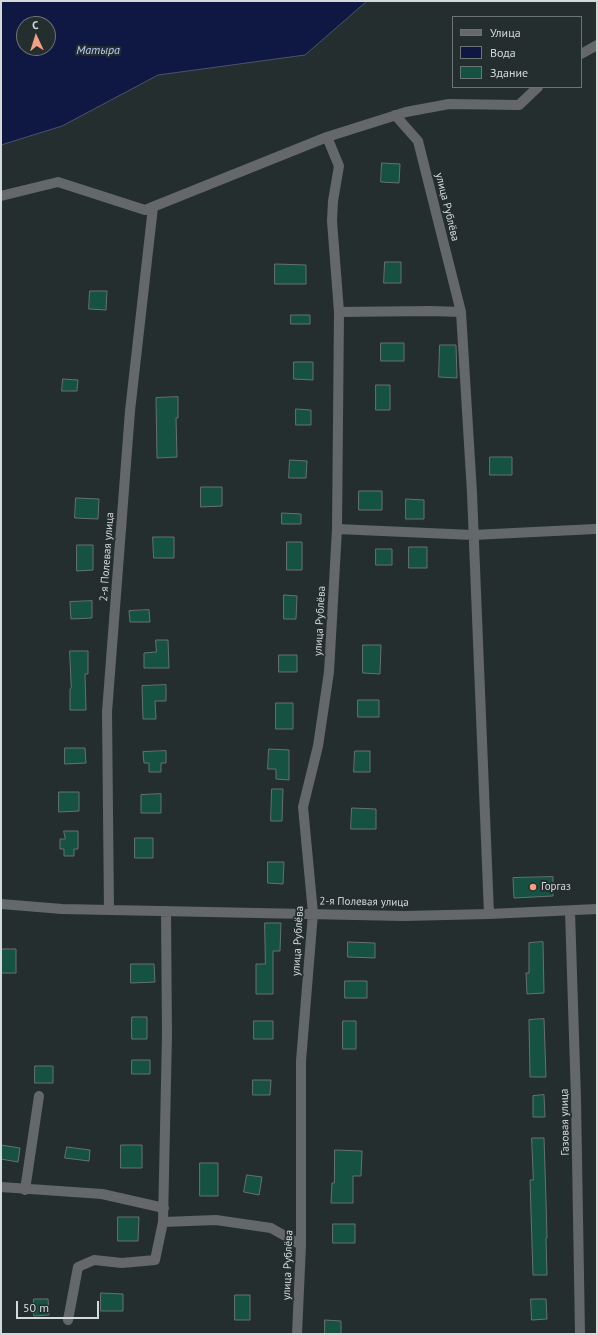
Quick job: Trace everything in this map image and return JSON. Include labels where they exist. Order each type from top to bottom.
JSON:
[{"type":"street","points":[[582,53],[597,45]]},
{"type":"street","points":[[1,196],[58,182],[145,210],[327,137],[395,115],[449,104],[519,105],[537,88]]},
{"type":"street","name":"улица Рублёва","points":[[395,115],[418,141],[461,312],[473,536],[489,914]]},
{"type":"street","name":"улица Рублёва","points":[[297,1334],[301,1246],[301,1061],[313,913],[302,807],[318,746],[329,672],[336,529],[339,312],[332,221],[333,201],[339,166],[327,137]]},
{"type":"street","name":"2-я Полевая улица","points":[[109,910],[107,712],[130,411],[153,207]]},
{"type":"street","points":[[339,312],[461,312]]},
{"type":"street","points":[[336,529],[473,536],[595,529]]},
{"type":"street","name":"2-я Полевая улица","points":[[1,904],[62,909],[404,916],[597,909]]},
{"type":"street","points":[[68,1320],[78,1267],[94,1260],[122,1263],[155,1260],[163,1222],[164,1208],[167,1035],[166,911]]},
{"type":"street","name":"Газовая улица","points":[[570,911],[576,1099],[580,1334]]},
{"type":"street","points":[[25,1190],[39,1096]]},
{"type":"street","points":[[1,1187],[25,1190],[102,1194],[164,1208]]},
{"type":"street","points":[[163,1222],[216,1220],[271,1228],[301,1246]]},
{"type":"water","name":"Матыра","points":[[1,1],[367,1],[305,55],[158,75],[62,126],[1,145]]},
{"type":"building","points":[[382,163],[400,164],[399,183],[381,182]]},
{"type":"building","points":[[385,262],[401,262],[401,283],[384,283]]},
{"type":"building","points":[[275,264],[306,265],[306,284],[275,284]]},
{"type":"building","points":[[90,291],[107,291],[106,310],[89,309]]},
{"type":"building","points":[[291,315],[310,315],[310,324],[291,324]]},
{"type":"building","points":[[381,343],[404,343],[404,361],[381,361]]},
{"type":"building","points":[[440,345],[456,345],[457,378],[439,377]]},
{"type":"building","points":[[294,362],[313,362],[313,380],[294,379]]},
{"type":"building","points":[[63,379],[78,380],[77,391],[62,391]]},
{"type":"building","points":[[376,385],[390,385],[390,410],[376,410]]},
{"type":"building","points":[[178,397],[178,418],[176,418],[177,457],[157,458],[156,398]]},
{"type":"building","points":[[296,409],[311,410],[311,425],[296,425]]},
{"type":"building","points":[[490,457],[512,457],[512,475],[490,475]]},
{"type":"building","points":[[290,460],[307,461],[306,478],[289,478]]},
{"type":"building","points":[[201,487],[222,487],[222,506],[201,507]]},
{"type":"building","points":[[359,491],[382,491],[382,510],[359,510]]},
{"type":"building","points":[[76,498],[99,499],[98,519],[75,518]]},
{"type":"building","points":[[406,499],[424,500],[424,519],[406,519]]},
{"type":"building","points":[[282,513],[301,514],[301,524],[282,524]]},
{"type":"building","points":[[153,537],[174,537],[174,558],[154,558]]},
{"type":"building","points":[[287,542],[302,542],[302,570],[287,570]]},
{"type":"building","points":[[77,545],[93,545],[93,570],[77,571]]},
{"type":"building","points":[[409,547],[427,547],[427,568],[409,568]]},
{"type":"building","points":[[376,549],[392,549],[392,565],[376,565]]},
{"type":"building","points":[[284,595],[297,596],[296,619],[284,619]]},
{"type":"building","points":[[92,601],[92,618],[71,619],[70,602]]},
{"type":"building","points":[[149,610],[150,622],[130,622],[129,611]]},
{"type":"building","points":[[156,640],[168,640],[169,668],[144,668],[144,653],[156,652]]},
{"type":"building","points":[[363,645],[381,645],[380,674],[363,673]]},
{"type":"building","points":[[70,651],[88,651],[88,674],[85,674],[86,710],[70,710]]},
{"type":"building","points":[[279,655],[297,655],[297,672],[279,672]]},
{"type":"building","points":[[166,685],[166,701],[155,701],[156,719],[143,719],[142,686]]},
{"type":"building","points":[[358,700],[379,700],[379,717],[358,717]]},
{"type":"building","points":[[276,703],[293,703],[293,729],[276,729]]},
{"type":"building","points":[[65,748],[85,748],[86,763],[65,764]]},
{"type":"building","points":[[269,749],[289,750],[289,780],[276,779],[276,769],[268,769]]},
{"type":"building","points":[[166,751],[166,763],[161,763],[161,772],[149,772],[149,763],[144,763],[143,752]]},
{"type":"building","points":[[355,751],[370,751],[370,772],[354,772]]},
{"type":"building","points":[[272,789],[283,789],[282,821],[271,821]]},
{"type":"building","points":[[59,792],[79,792],[79,811],[59,812]]},
{"type":"building","points":[[161,794],[161,813],[141,813],[141,795]]},
{"type":"building","points":[[352,808],[376,809],[376,829],[351,829]]},
{"type":"building","points":[[64,831],[78,831],[78,849],[74,849],[74,856],[64,856],[64,849],[60,849],[60,839],[65,839]]},
{"type":"building","points":[[135,838],[153,838],[153,858],[135,858]]},
{"type":"building","points":[[268,862],[284,862],[283,884],[268,883]]},
{"type":"building","name":"Горгаз","points":[[553,877],[553,896],[514,898],[513,878]]},
{"type":"building","points":[[265,923],[281,923],[280,951],[273,951],[273,994],[256,994],[256,964],[265,964]]},
{"type":"building","points":[[348,942],[375,943],[375,958],[348,957]]},
{"type":"building","points":[[543,942],[544,993],[527,994],[526,973],[529,973],[529,943]]},
{"type":"building","points":[[1,949],[16,949],[16,973],[1,973]]},
{"type":"building","points":[[131,964],[154,964],[155,982],[131,983]]},
{"type":"building","points":[[345,981],[367,981],[367,998],[345,998]]},
{"type":"building","points":[[132,1017],[147,1017],[147,1039],[132,1039]]},
{"type":"building","points":[[544,1019],[546,1077],[530,1077],[529,1020]]},
{"type":"building","points":[[254,1021],[273,1021],[273,1039],[254,1039]]},
{"type":"building","points":[[343,1021],[356,1021],[356,1049],[343,1049]]},
{"type":"building","points":[[132,1060],[150,1060],[150,1074],[132,1074]]},
{"type":"building","points":[[35,1066],[53,1066],[53,1083],[35,1083]]},
{"type":"building","points":[[253,1080],[271,1080],[270,1095],[253,1095]]},
{"type":"building","points":[[544,1095],[545,1117],[533,1117],[533,1096]]},
{"type":"building","points":[[532,1138],[544,1138],[547,1275],[533,1275],[530,1180],[533,1180]]},
{"type":"building","points":[[1,1145],[20,1148],[18,1162],[1,1159]]},
{"type":"building","points":[[121,1145],[142,1145],[142,1168],[121,1168]]},
{"type":"building","points":[[67,1147],[90,1150],[89,1161],[65,1158]]},
{"type":"building","points":[[335,1150],[362,1151],[361,1176],[353,1176],[353,1203],[331,1203],[332,1183],[334,1183]]},
{"type":"building","points":[[200,1163],[218,1163],[218,1196],[200,1196]]},
{"type":"building","points":[[247,1175],[262,1177],[259,1195],[244,1192]]},
{"type":"building","points":[[118,1217],[139,1217],[138,1241],[118,1241]]},
{"type":"building","points":[[333,1224],[355,1224],[355,1243],[333,1243]]},
{"type":"building","points":[[101,1293],[123,1294],[123,1311],[101,1311]]},
{"type":"building","points":[[235,1295],[250,1295],[250,1320],[235,1320]]},
{"type":"building","points":[[34,1299],[48,1299],[49,1315],[34,1316]]},
{"type":"building","points":[[531,1299],[546,1299],[547,1319],[532,1320]]},
{"type":"building","points":[[325,1320],[341,1321],[341,1334],[325,1334]]},
{"type":"place","name":"Горгаз","points":[[533,887]]}]
